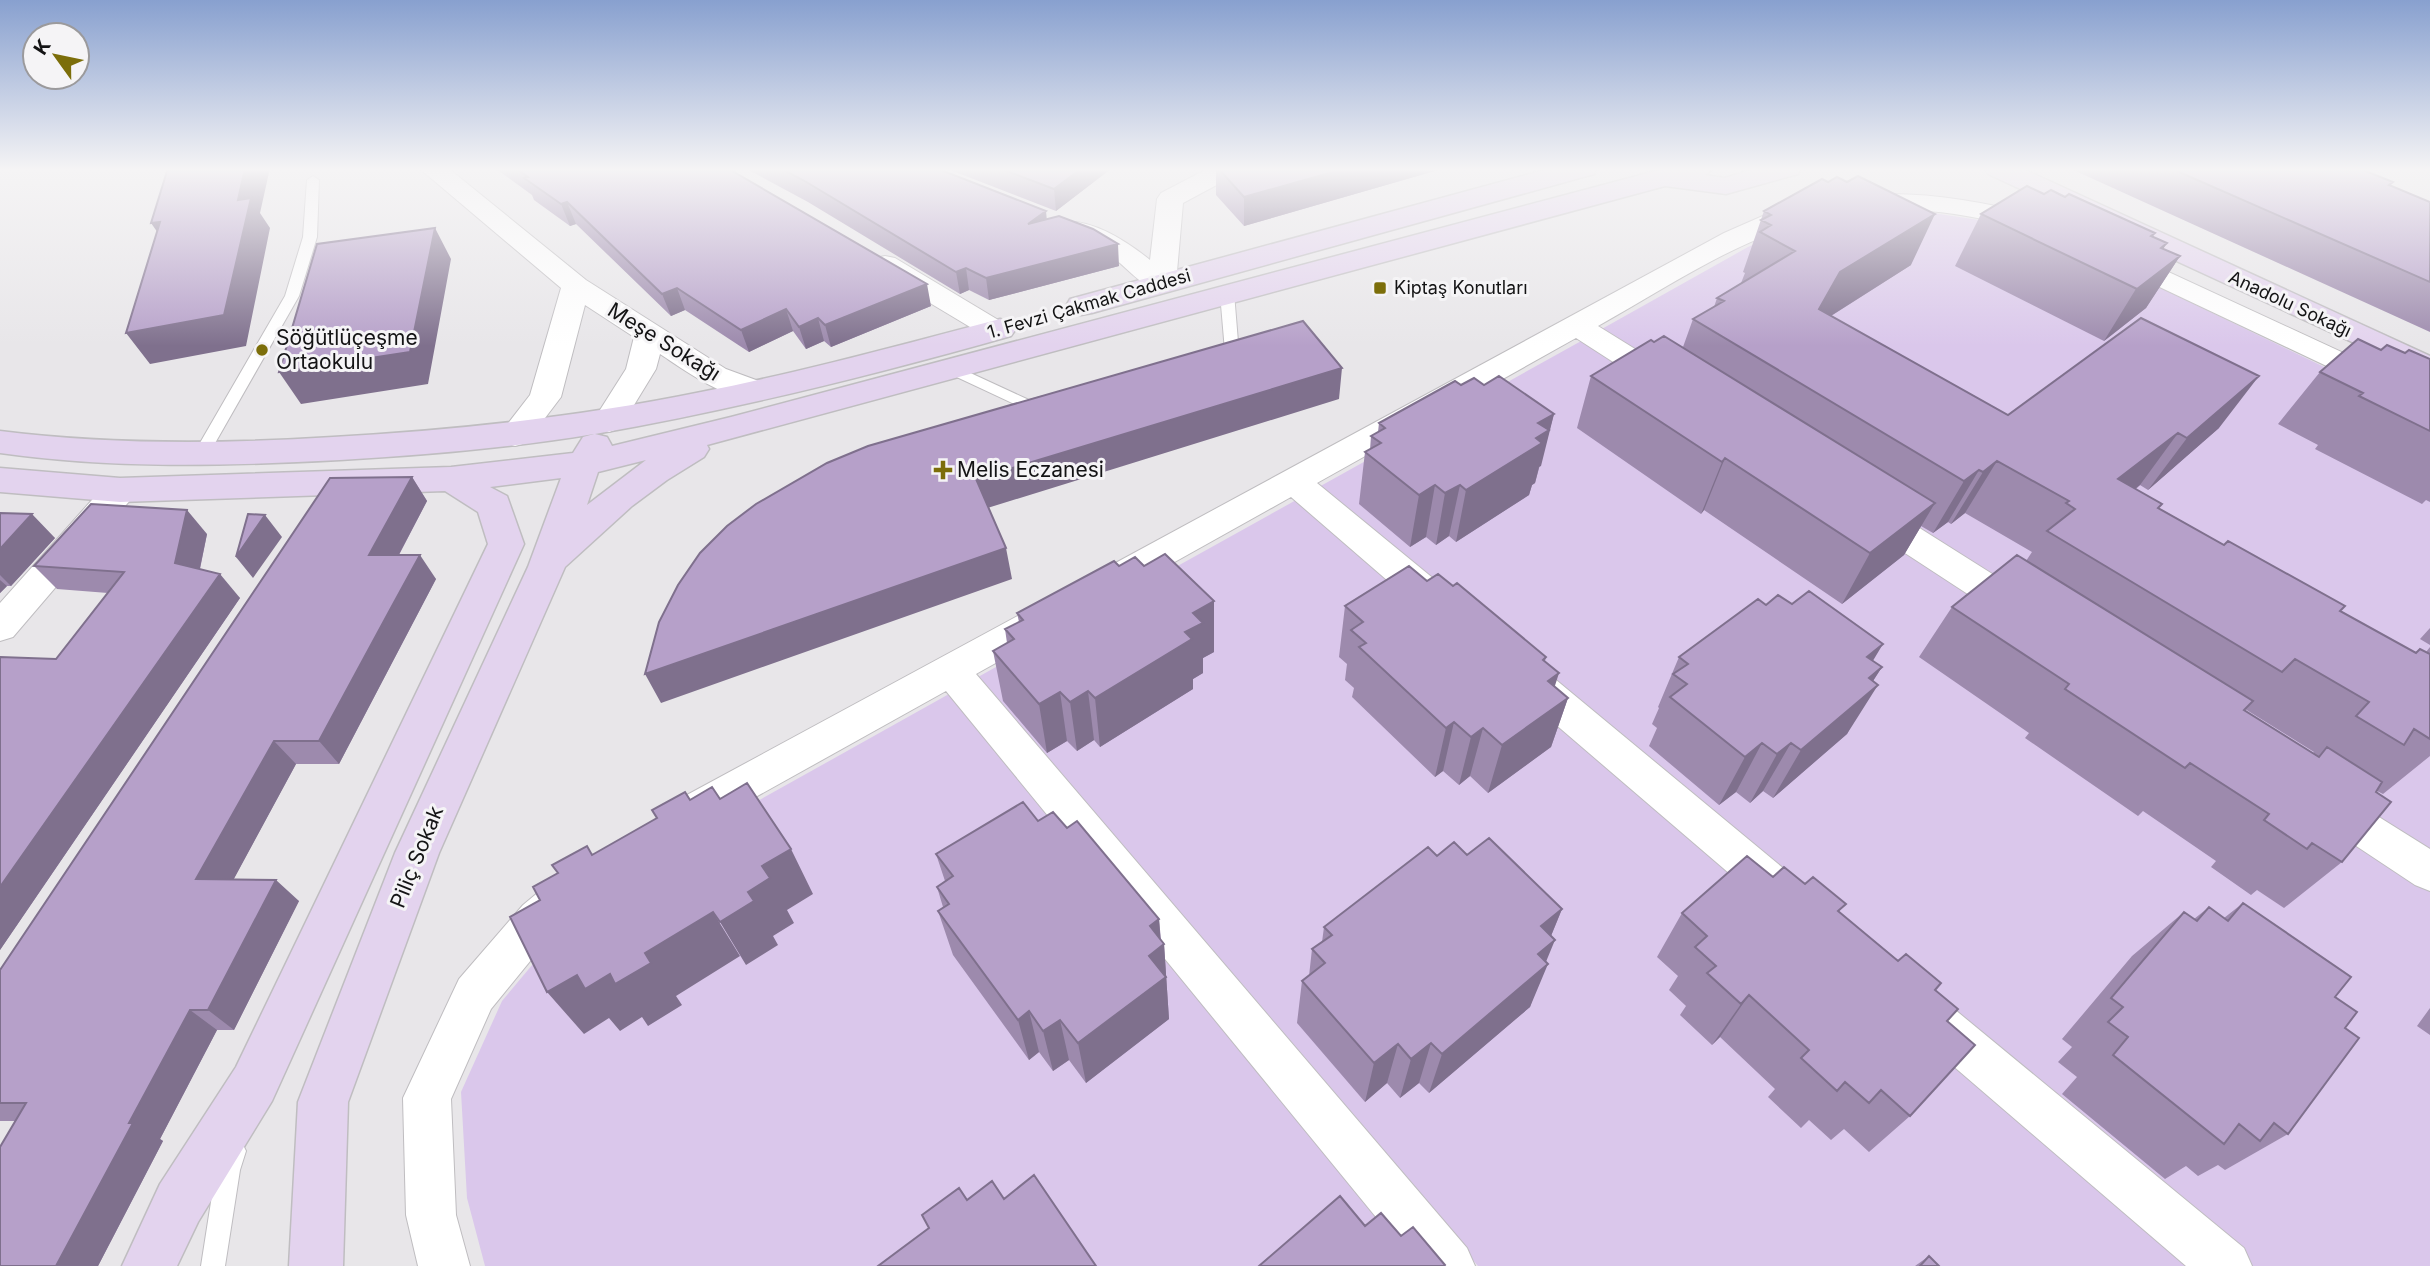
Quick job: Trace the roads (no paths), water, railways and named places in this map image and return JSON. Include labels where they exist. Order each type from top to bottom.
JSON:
[{"type":"main road","name":"1. Fevzi Çakmak Caddesi","points":[[0,442],[128,455],[201,455],[382,446],[515,435],[609,421],[756,391],[995,330],[1367,227]]},
{"type":"main road","points":[[0,480],[120,490],[451,479],[584,464],[731,428],[1476,227]]},
{"type":"main road","name":"Anadolu Sokağı","points":[[2126,227],[2430,368]]},
{"type":"main road","name":"Piliç Sokak","points":[[316,1266],[323,1102],[417,853],[545,567],[584,464],[609,421]]},
{"type":"main road","points":[[545,567],[585,525],[629,488],[678,456],[731,428]]},
{"type":"main road","points":[[515,435],[584,464]]},
{"type":"main road","points":[[149,1266],[179,1203],[254,1084],[506,544],[494,505],[451,479]]},
{"type":"main road","points":[[403,765],[457,764]]},
{"type":"street","name":"Meşe Sokağı","points":[[504,227],[576,286],[649,336],[715,376],[756,391]]},
{"type":"street","points":[[1065,227],[1115,246],[1162,283]]},
{"type":"street","points":[[1162,283],[1167,227]]},
{"type":"street","points":[[650,835],[1576,325],[1734,239],[1761,227]]},
{"type":"street","points":[[2048,227],[2067,232],[2430,405]]},
{"type":"street","points":[[867,253],[995,330]]},
{"type":"street","points":[[515,435],[545,397],[576,286]]},
{"type":"street","points":[[1576,325],[1692,399]]},
{"type":"street","points":[[609,421],[641,369],[649,336]]},
{"type":"street","points":[[1293,481],[1808,914]]},
{"type":"street","points":[[316,518],[339,483]]},
{"type":"street","points":[[0,627],[120,490]]},
{"type":"street","points":[[1841,495],[2049,628]]},
{"type":"street","points":[[951,670],[1449,1266]]},
{"type":"street","points":[[2293,784],[2430,872]]},
{"type":"street","points":[[444,1266],[431,1215],[427,1098],[475,994],[538,919],[576,887]]},
{"type":"street","points":[[1902,994],[2226,1266]]},
{"type":"lane","points":[[201,455],[292,296],[311,227]]},
{"type":"lane","points":[[1205,361],[1232,354],[1227,293]]},
{"type":"lane","points":[[951,369],[1028,405],[1056,398]]},
{"type":"lane","points":[[213,1266],[228,1170],[254,1084]]},
{"type":"place","name":"Kiptaş Konutları","points":[[1380,288]]},
{"type":"place","name":"Söğütlüçeşme Ortaokulu","points":[[262,350]]},
{"type":"place","name":"Melis Eczanesi","points":[[943,470]]}]
